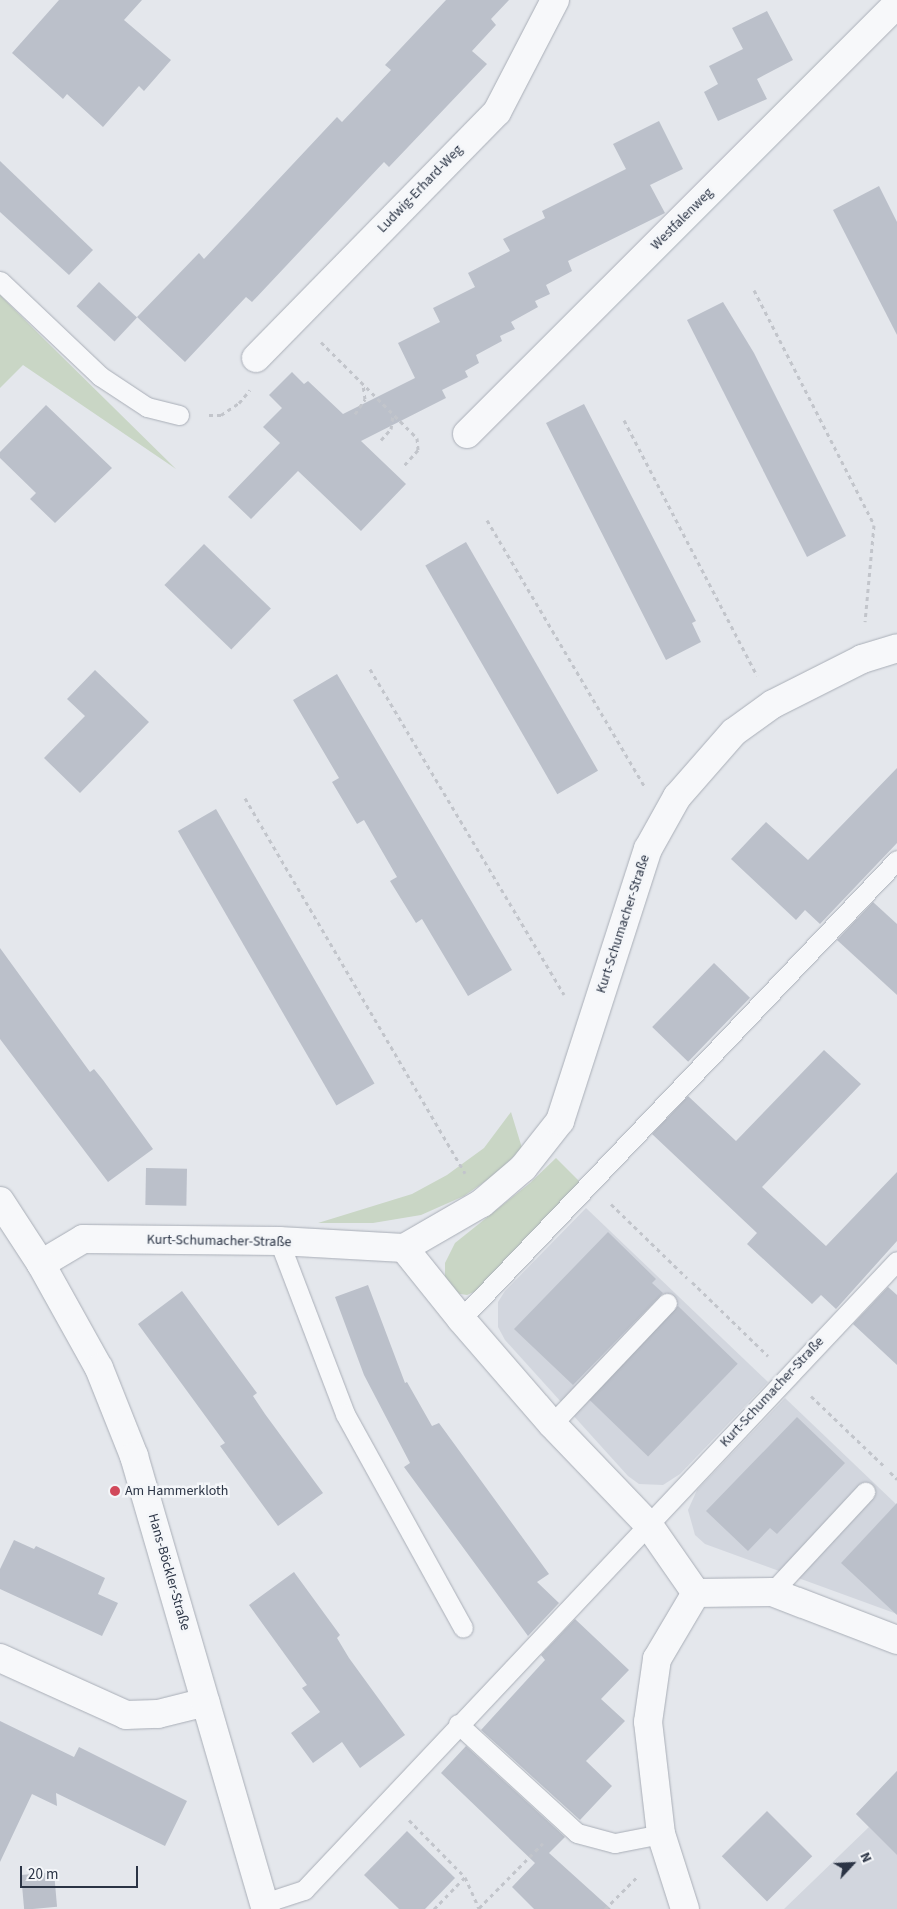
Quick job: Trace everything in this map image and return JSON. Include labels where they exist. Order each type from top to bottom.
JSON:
[{"type":"street","name":"Ludwig-Erhard-Weg","points":[[256,358],[496,112],[555,0]]},
{"type":"street","name":"Westfalenweg","points":[[467,434],[897,4]]},
{"type":"street","name":"Kurt-Schumacher-Straße","points":[[41,1264],[83,1239],[279,1241],[404,1248],[482,1203],[523,1168],[560,1121],[648,848],[663,819],[708,759],[734,732],[773,704],[862,660],[897,648]]},
{"type":"street","name":"Hans-Böckler-Straße","points":[[2,1206],[41,1264],[99,1368],[134,1456],[265,1906]]},
{"type":"street","points":[[404,1248],[461,1319],[552,1424],[648,1524],[696,1593]]},
{"type":"street","points":[[696,1593],[772,1592],[897,1640]]},
{"type":"street","points":[[685,1909],[663,1842],[648,1722],[657,1659],[696,1593]]},
{"type":"street","points":[[0,1658],[126,1715],[158,1714],[206,1702]]},
{"type":"lane","points":[[0,281],[100,376],[147,407],[179,415]]},
{"type":"lane","points":[[461,1319],[897,860]]},
{"type":"lane","points":[[279,1241],[345,1414],[463,1628]]},
{"type":"lane","name":"Kurt-Schumacher-Straße","points":[[265,1906],[304,1890],[458,1724],[568,1612],[788,1374],[897,1261]]},
{"type":"lane","points":[[552,1424],[667,1302]]},
{"type":"lane","points":[[772,1592],[865,1492]]},
{"type":"lane","points":[[458,1724],[577,1833],[615,1844],[663,1842]]},
{"type":"path","points":[[754,290],[874,525],[862,660]]},
{"type":"path","points":[[295,317],[416,438],[418,450],[402,468]]},
{"type":"path","points":[[179,415],[221,415],[239,403],[250,390],[256,358]]},
{"type":"path","points":[[355,414],[366,399],[363,385]]},
{"type":"path","points":[[382,440],[391,429],[393,415]]},
{"type":"path","points":[[624,420],[773,704]]},
{"type":"path","points":[[487,520],[663,819]]},
{"type":"path","points":[[370,669],[588,1034]]},
{"type":"path","points":[[245,798],[482,1203]]},
{"type":"path","points":[[591,1184],[897,1479]]},
{"type":"path","points":[[389,1800],[465,1877],[479,1909],[564,1821]]},
{"type":"path","points":[[605,1909],[663,1842]]},
{"type":"path","points":[[434,1909],[465,1877]]},
{"type":"shaded area","points":[[586,1208],[768,1382],[680,1474],[663,1485],[639,1484],[628,1476],[505,1340],[498,1327],[498,1302],[505,1291]]},
{"type":"shaded area","points":[[785,1398],[897,1505],[897,1614],[705,1544],[695,1535],[688,1510],[697,1490]]},
{"type":"shaded area","points":[[897,1771],[897,1909],[784,1909],[869,1827],[856,1814]]},
{"type":"green space","points":[[0,295],[176,469],[23,365],[0,388]]},
{"type":"green space","points":[[511,1112],[522,1148],[496,1174],[464,1196],[421,1215],[373,1223],[318,1223],[412,1194],[447,1175],[484,1148]]},
{"type":"green space","points":[[556,1158],[581,1183],[481,1289],[467,1295],[454,1293],[445,1279],[445,1263],[455,1243],[530,1183]]},
{"type":"building","points":[[59,0],[142,0],[124,20],[171,60],[144,91],[139,86],[103,127],[67,94],[63,99],[12,53]]},
{"type":"building","points":[[446,0],[509,0],[491,19],[496,25],[472,51],[487,64],[389,167],[384,162],[252,302],[246,297],[185,362],[137,317],[199,253],[204,259],[337,117],[342,122],[391,70],[385,65]]},
{"type":"building","points":[[767,11],[793,60],[757,79],[767,99],[718,121],[704,92],[718,84],[709,66],[743,49],[732,28]]},
{"type":"building","points":[[659,121],[683,169],[650,185],[665,213],[568,261],[572,271],[546,285],[550,294],[535,301],[538,307],[511,322],[515,329],[500,336],[502,341],[476,355],[479,363],[465,371],[468,377],[442,390],[446,398],[361,441],[406,484],[361,531],[298,471],[251,519],[228,497],[280,443],[263,427],[282,408],[269,395],[292,372],[304,384],[308,381],[343,414],[415,378],[398,343],[440,322],[433,308],[475,287],[468,273],[510,251],[503,239],[545,218],[542,211],[626,169],[613,144]]},
{"type":"building","points":[[0,161],[93,250],[69,275],[0,212]]},
{"type":"building","points":[[879,186],[897,222],[897,335],[833,210]]},
{"type":"building","points":[[99,282],[137,317],[115,342],[76,306]]},
{"type":"building","points":[[723,302],[754,353],[846,536],[807,557],[687,320]]},
{"type":"building","points":[[584,404],[696,621],[692,623],[701,642],[666,660],[546,423]]},
{"type":"building","points":[[46,405],[112,468],[55,523],[30,499],[36,493],[0,458],[0,452]]},
{"type":"building","points":[[466,542],[598,771],[557,794],[425,566]]},
{"type":"building","points":[[204,544],[271,609],[231,650],[164,585]]},
{"type":"building","points":[[95,670],[149,722],[80,793],[44,758],[85,716],[67,699]]},
{"type":"building","points":[[337,674],[512,970],[468,996],[422,919],[416,923],[390,881],[397,877],[364,820],[357,824],[332,782],[339,778],[293,700]]},
{"type":"building","points":[[897,768],[897,843],[820,924],[805,910],[796,920],[731,859],[766,822],[808,860]]},
{"type":"building","points":[[216,809],[375,1084],[336,1106],[178,831]]},
{"type":"building","points":[[873,902],[897,924],[897,995],[837,940]]},
{"type":"building","points":[[0,948],[90,1072],[94,1069],[103,1080],[153,1149],[108,1182],[0,1039]]},
{"type":"building","points":[[714,963],[750,998],[688,1062],[652,1027]]},
{"type":"building","points":[[824,1050],[861,1084],[762,1187],[826,1246],[897,1172],[897,1241],[836,1309],[821,1295],[812,1304],[747,1244],[757,1233],[652,1134],[688,1096],[736,1141]]},
{"type":"building","points":[[146,1168],[187,1169],[186,1206],[145,1205]]},
{"type":"building","points":[[608,1232],[656,1279],[652,1283],[663,1293],[573,1385],[514,1329]]},
{"type":"building","points":[[368,1285],[405,1383],[407,1382],[432,1426],[439,1423],[549,1574],[537,1582],[559,1603],[528,1636],[404,1467],[410,1463],[364,1375],[335,1297]]},
{"type":"building","points":[[888,1287],[897,1295],[897,1365],[853,1324]]},
{"type":"building","points":[[182,1291],[257,1393],[253,1396],[323,1493],[278,1526],[220,1446],[225,1443],[138,1324]]},
{"type":"building","points":[[678,1306],[738,1364],[648,1456],[588,1399]]},
{"type":"building","points":[[797,1417],[845,1463],[777,1534],[770,1528],[748,1551],[706,1511]]},
{"type":"building","points":[[897,1503],[897,1615],[841,1563]]},
{"type":"building","points":[[14,1540],[34,1549],[36,1546],[105,1578],[98,1594],[118,1603],[102,1636],[0,1589],[0,1569]]},
{"type":"building","points":[[294,1572],[340,1635],[337,1638],[349,1658],[405,1735],[360,1768],[342,1742],[313,1763],[291,1733],[320,1712],[302,1688],[307,1685],[249,1605]]},
{"type":"building","points":[[575,1619],[629,1670],[601,1699],[625,1721],[586,1761],[612,1786],[580,1820],[481,1730],[545,1660],[541,1655]]},
{"type":"building","points":[[0,1721],[74,1757],[79,1747],[187,1801],[165,1846],[56,1793],[57,1806],[32,1794],[0,1862]]},
{"type":"building","points":[[466,1746],[565,1837],[549,1853],[611,1909],[534,1909],[512,1887],[535,1863],[441,1773]]},
{"type":"building","points":[[897,1771],[897,1855],[856,1814]]},
{"type":"building","points":[[767,1811],[812,1856],[767,1902],[722,1856]]},
{"type":"building","points":[[407,1831],[455,1878],[425,1909],[399,1909],[364,1875]]},
{"type":"building","points":[[54,1872],[57,1907],[24,1909],[21,1875]]},
{"type":"place","name":"Am Hammerkloth","points":[[115,1491]]}]
